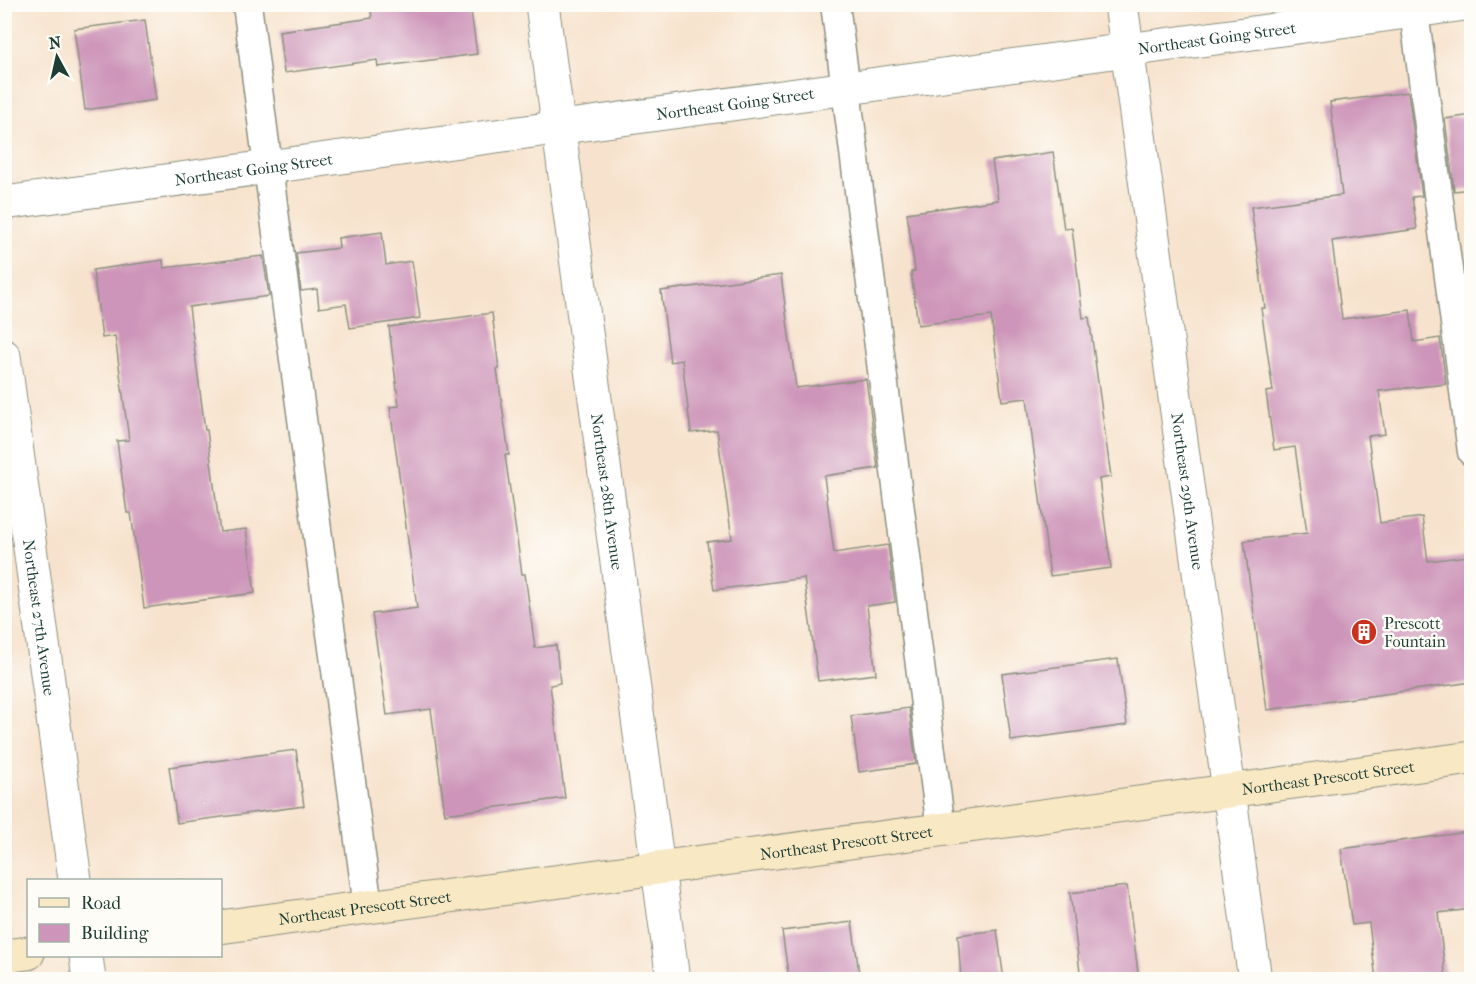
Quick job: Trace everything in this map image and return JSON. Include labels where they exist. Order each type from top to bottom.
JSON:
[{"type":"street","name":"Northeast 28th Avenue","points":[[542,4],[674,980]]},
{"type":"street","name":"Northeast 29th Avenue","points":[[1121,4],[1255,980]]},
{"type":"street","name":"Northeast Going Street","points":[[4,202],[1128,51],[1414,8],[1465,4]]},
{"type":"street","name":"Northeast 27th Avenue","points":[[4,356],[75,879]]},
{"type":"street","name":"Northeast Prescott Street","points":[[222,927],[1472,758]]},
{"type":"street","points":[[4,956],[27,953]]},
{"type":"street","points":[[86,957],[89,980]]},
{"type":"lane","points":[[247,4],[368,907]]},
{"type":"lane","points":[[835,4],[941,829]]},
{"type":"lane","points":[[1414,8],[1472,452]]},
{"type":"building","points":[[370,4],[470,4],[477,54],[378,67],[377,60],[284,73],[279,31],[372,18]]},
{"type":"building","points":[[145,20],[156,100],[85,110],[74,29]]},
{"type":"building","points":[[1408,92],[1422,196],[1412,197],[1417,229],[1332,241],[1342,319],[1410,310],[1414,342],[1440,338],[1446,384],[1379,391],[1385,434],[1368,436],[1380,523],[1422,517],[1428,561],[1468,556],[1472,582],[1472,682],[1267,710],[1244,541],[1307,533],[1295,447],[1274,450],[1266,392],[1273,391],[1261,308],[1265,308],[1251,207],[1342,195],[1330,102]]},
{"type":"building","points":[[1472,115],[1472,189],[1454,191],[1445,119]]},
{"type":"building","points":[[1053,152],[1064,229],[1072,228],[1083,318],[1089,317],[1111,477],[1099,479],[1111,568],[1050,576],[1027,398],[1002,401],[991,316],[918,325],[911,272],[915,271],[907,213],[998,200],[992,161]]},
{"type":"building","points":[[382,232],[386,265],[412,261],[420,318],[350,328],[346,304],[319,308],[317,289],[301,291],[296,253],[339,248],[338,238]]},
{"type":"building","points":[[263,256],[269,296],[189,307],[220,532],[246,529],[255,593],[144,608],[131,513],[127,513],[117,441],[129,440],[115,336],[102,338],[93,270],[163,260],[164,268]]},
{"type":"building","points":[[781,275],[796,388],[866,379],[878,468],[824,476],[834,553],[888,545],[895,602],[867,606],[876,674],[818,681],[804,578],[714,590],[707,542],[732,539],[717,430],[691,433],[682,360],[670,362],[661,291]]},
{"type":"building","points":[[492,313],[509,455],[505,455],[535,648],[556,645],[560,683],[550,685],[565,798],[445,814],[431,709],[387,715],[372,614],[417,608],[390,407],[399,406],[389,327]]},
{"type":"building","points":[[1118,659],[1127,725],[1011,741],[1002,674]]},
{"type":"building","points":[[909,708],[916,764],[859,772],[851,716]]},
{"type":"building","points":[[296,750],[304,806],[177,823],[169,767]]},
{"type":"building","points":[[1468,832],[1472,859],[1472,909],[1438,913],[1446,980],[1376,980],[1369,923],[1352,925],[1341,849]]},
{"type":"building","points":[[1127,886],[1139,980],[1081,980],[1070,893]]},
{"type":"building","points":[[852,922],[860,980],[789,980],[782,931]]},
{"type":"building","points":[[997,930],[1004,980],[961,980],[958,935]]},
{"type":"place","name":"Prescott Fountain","points":[[1364,632]]}]
